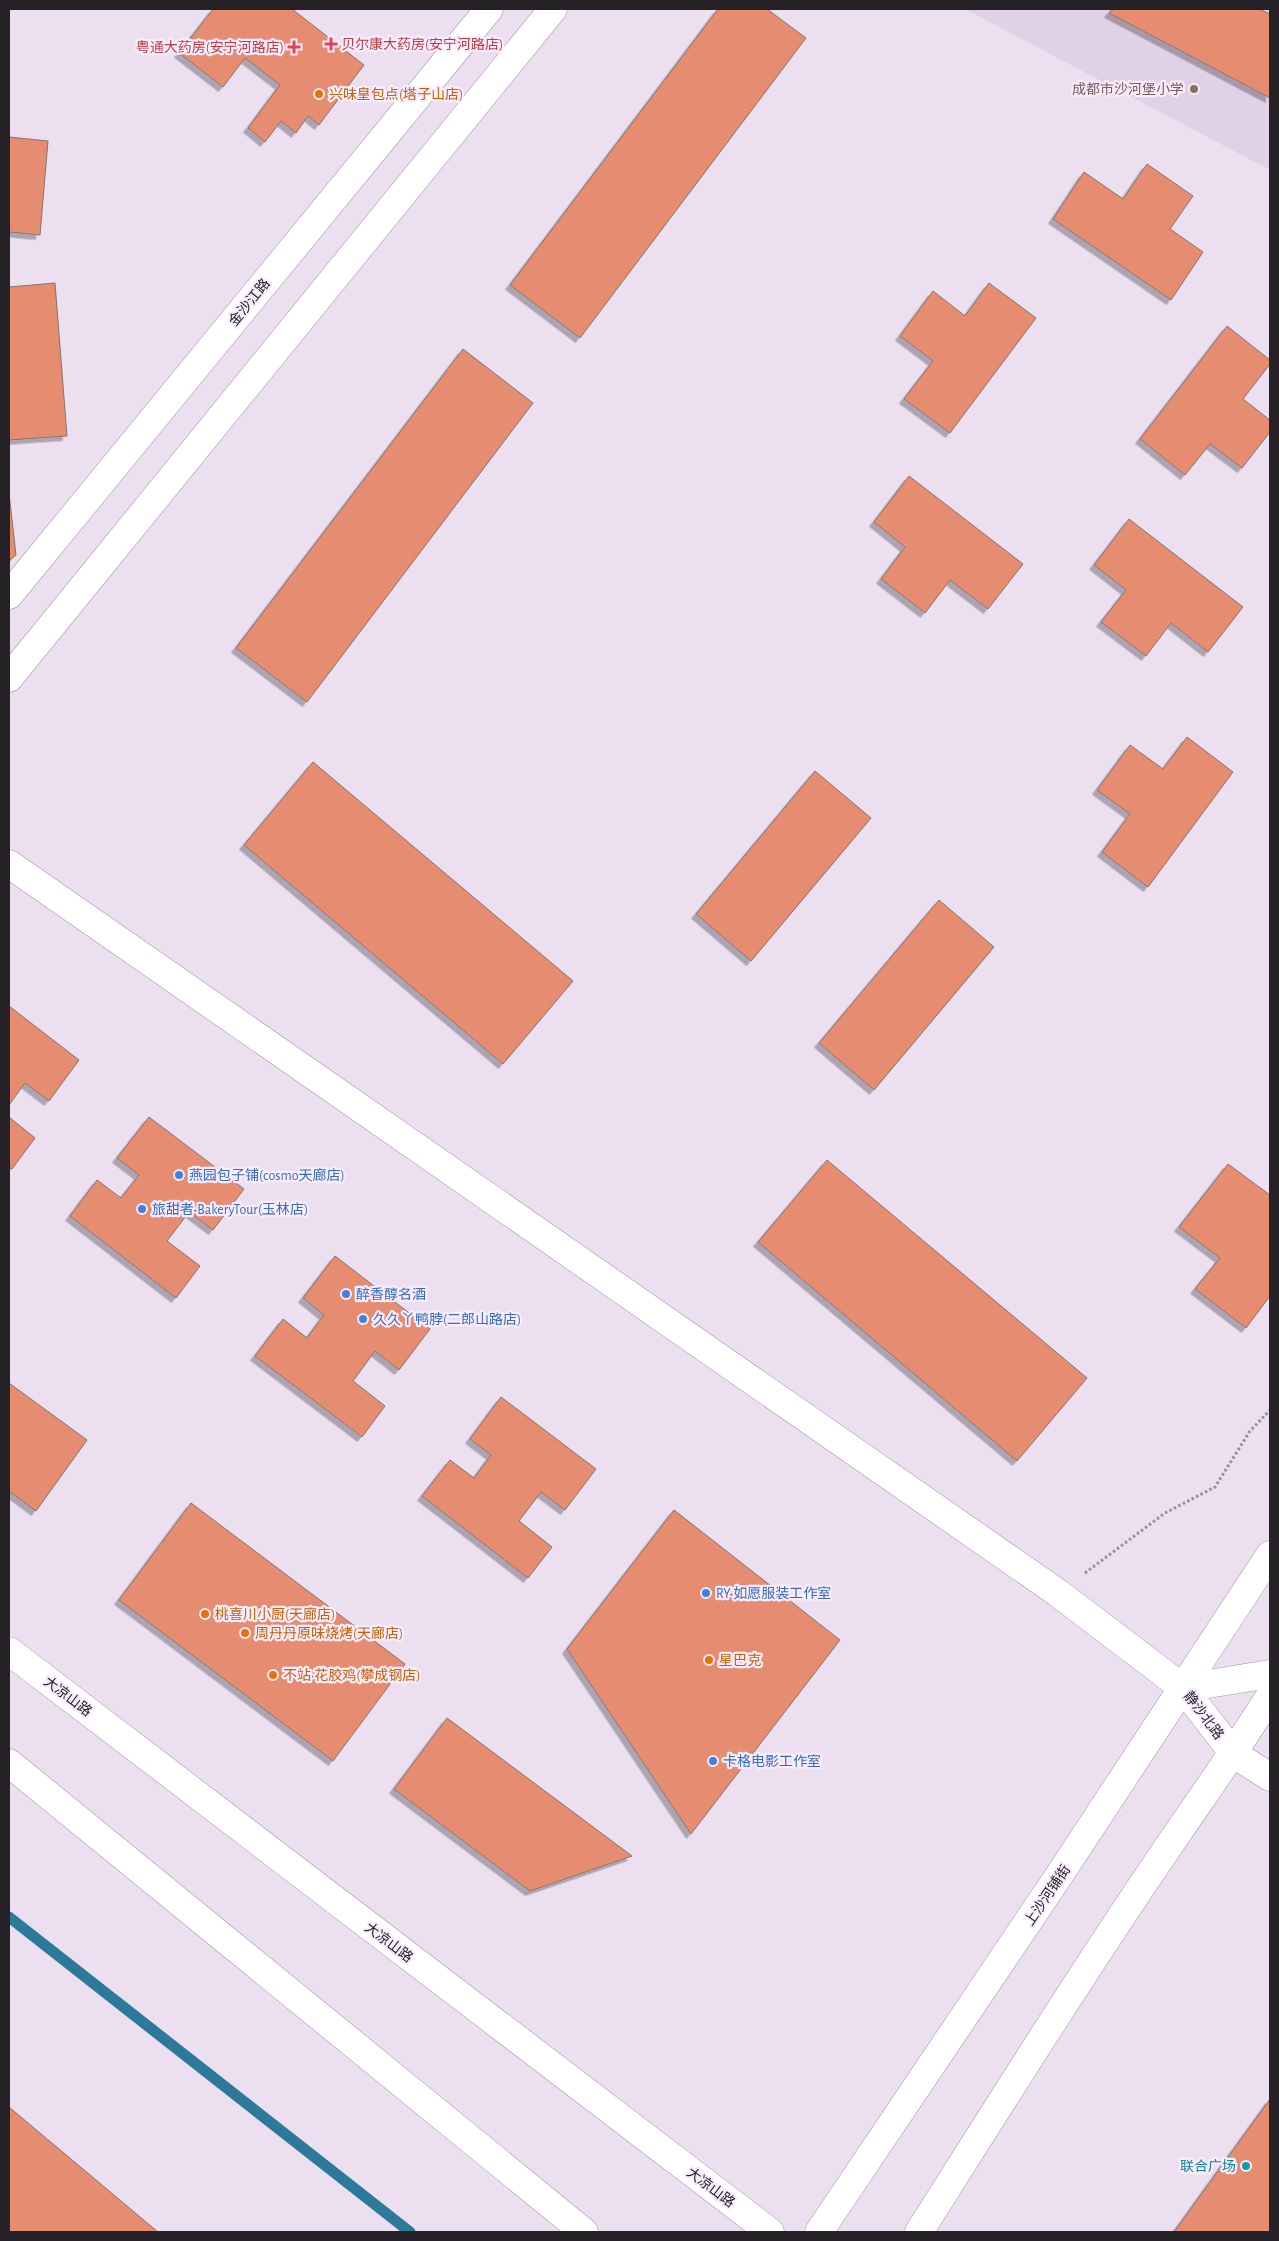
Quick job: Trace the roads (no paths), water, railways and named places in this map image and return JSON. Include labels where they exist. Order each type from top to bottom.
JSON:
[{"type":"street","name":"金沙江路","points":[[9,595],[488,9]]},
{"type":"street","points":[[9,678],[553,9]]},
{"type":"street","points":[[9,864],[1058,1593],[1183,1688]]},
{"type":"street","name":"上沙河铺街","points":[[818,2232],[1058,1878],[1270,1555]]},
{"type":"street","name":"大凉山路","points":[[9,1651],[770,2232]]},
{"type":"street","name":"静沙北路","points":[[1270,1674],[1183,1688],[1234,1754],[1270,1776]]},
{"type":"street","points":[[919,2232],[1010,2088],[1174,1839],[1234,1754],[1270,1696]]},
{"type":"street","points":[[9,1763],[584,2232]]},
{"type":"waterway","points":[[9,1917],[410,2232]]},
{"type":"place","name":"贝尔康大药房(安宁河路店)","points":[[331,44]]},
{"type":"place","name":"粤通大药房(安宁河路店)","points":[[294,47]]},
{"type":"place","name":"成都市沙河堡小学","points":[[1194,89]]},
{"type":"place","name":"兴味皇包点(塔子山店)","points":[[319,94]]},
{"type":"place","name":"燕园包子铺(cosmo天廊店)","points":[[179,1175]]},
{"type":"place","name":"旅甜者·BakeryTour(玉林店)","points":[[142,1209]]},
{"type":"place","name":"醉香醇名酒","points":[[346,1294]]},
{"type":"place","name":"久久丫鸭脖(二郎山路店)","points":[[363,1319]]},
{"type":"place","name":"RY·如愿服装工作室","points":[[706,1593]]},
{"type":"place","name":"桃喜川小厨(天廊店)","points":[[205,1614]]},
{"type":"place","name":"周丹丹原味烧烤(天廊店)","points":[[245,1633]]},
{"type":"place","name":"星巴克","points":[[709,1660]]},
{"type":"place","name":"不站·花胶鸡(攀成钢店)","points":[[273,1675]]},
{"type":"place","name":"卡格电影工作室","points":[[713,1761]]},
{"type":"place","name":"联合广场","points":[[1246,2166]]}]
